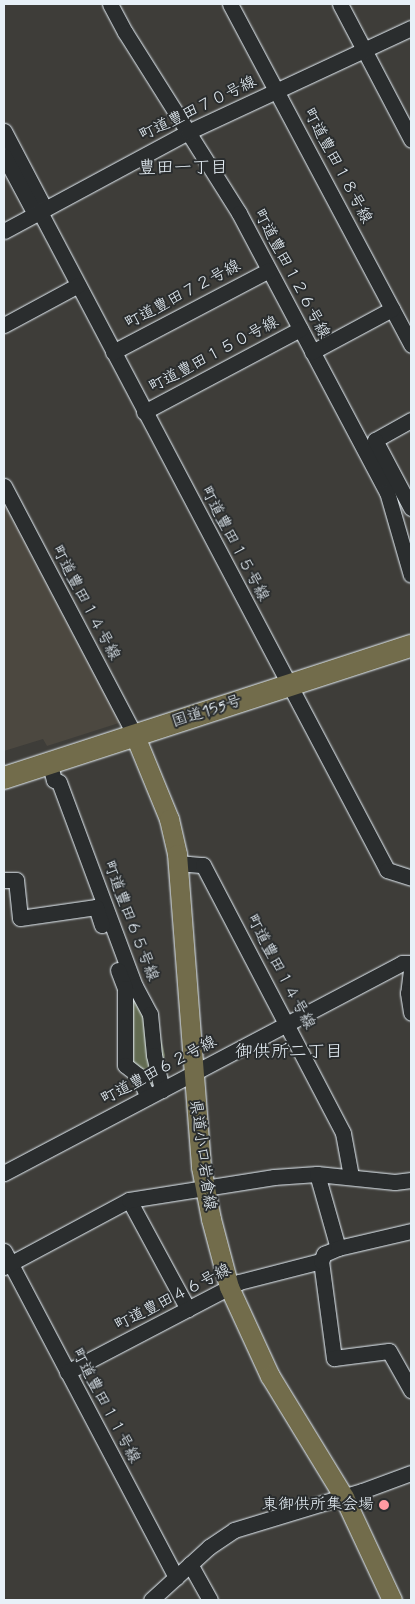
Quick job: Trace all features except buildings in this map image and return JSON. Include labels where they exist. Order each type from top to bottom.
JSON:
[{"type":"highway","name":"国道155号","points":[[291,690],[411,646]]},
{"type":"highway","name":"国道155号","points":[[4,778],[291,690],[411,656]]},
{"type":"highway","name":"国道155号","points":[[4,784],[136,738]]},
{"type":"main road","name":"県道小口岩倉線","points":[[136,738],[154,777],[169,819],[178,863],[192,1074],[204,1188],[229,1287],[270,1376],[344,1497],[392,1600]]},
{"type":"street","name":"町道豊田１２６号線","points":[[110,4],[238,213],[387,492],[397,521],[411,575]]},
{"type":"street","name":"町道豊田１８号線","points":[[230,4],[280,88],[411,345]]},
{"type":"street","points":[[239,4],[280,88],[411,326]]},
{"type":"street","points":[[340,4],[411,139]]},
{"type":"street","name":"町道豊田７０号線","points":[[4,231],[188,132],[411,28]]},
{"type":"street","name":"町道豊田１５号線","points":[[4,131],[40,212],[78,286],[387,870],[411,878]]},
{"type":"street","points":[[4,156],[40,212]]},
{"type":"street","name":"町道豊田７２号線","points":[[113,352],[269,270]]},
{"type":"street","points":[[4,325],[78,286]]},
{"type":"street","points":[[312,352],[392,309]]},
{"type":"street","name":"町道豊田１５０号線","points":[[144,412],[300,329]]},
{"type":"street","points":[[358,438],[411,410]]},
{"type":"street","points":[[411,420],[375,440],[411,508]]},
{"type":"street","name":"町道豊田１４号線","points":[[4,486],[136,738]]},
{"type":"street","points":[[397,521],[411,515]]},
{"type":"street","name":"町道豊田６５号線","points":[[51,769],[54,780],[59,782],[100,906],[135,986],[150,1014],[154,1054],[162,1090]]},
{"type":"street","name":"町道豊田１４号線","points":[[178,863],[203,865],[288,1023],[343,1133],[351,1176]]},
{"type":"street","points":[[4,880],[16,880],[20,918],[100,906],[125,988],[125,1064],[138,1075],[148,1097]]},
{"type":"street","name":"町道豊田６２号線","points":[[4,1173],[402,962],[411,963]]},
{"type":"street","points":[[411,970],[408,993],[411,1013]]},
{"type":"street","points":[[317,1174],[338,1248]]},
{"type":"street","points":[[6,1261],[129,1200],[274,1177],[317,1174],[395,1182],[411,1180]]},
{"type":"street","points":[[129,1200],[188,1309]]},
{"type":"street","name":"町道豊田４６号線","points":[[67,1372],[239,1282],[321,1261],[324,1254],[338,1248],[411,1230]]},
{"type":"street","name":"町道豊田１１号線","points":[[6,1261],[176,1577]]},
{"type":"street","points":[[321,1261],[334,1358],[390,1351],[411,1390]]},
{"type":"street","points":[[151,1600],[190,1564],[234,1530],[344,1497],[411,1473]]},
{"type":"street","points":[[190,1564],[210,1600]]},
{"type":"shaded area","points":[[4,494],[122,722],[47,746],[43,739],[4,751]]},
{"type":"green space","points":[[134,1000],[147,1010],[159,1031],[165,1055],[162,1067],[149,1087],[128,1078],[119,1064],[119,1015]]},
{"type":"place","name":"東御供所集会場","points":[[384,1505]]},
{"type":"district","name":"豊田一丁目","points":[[183,168]]},
{"type":"district","name":"御供所二丁目","points":[[289,1052]]}]
